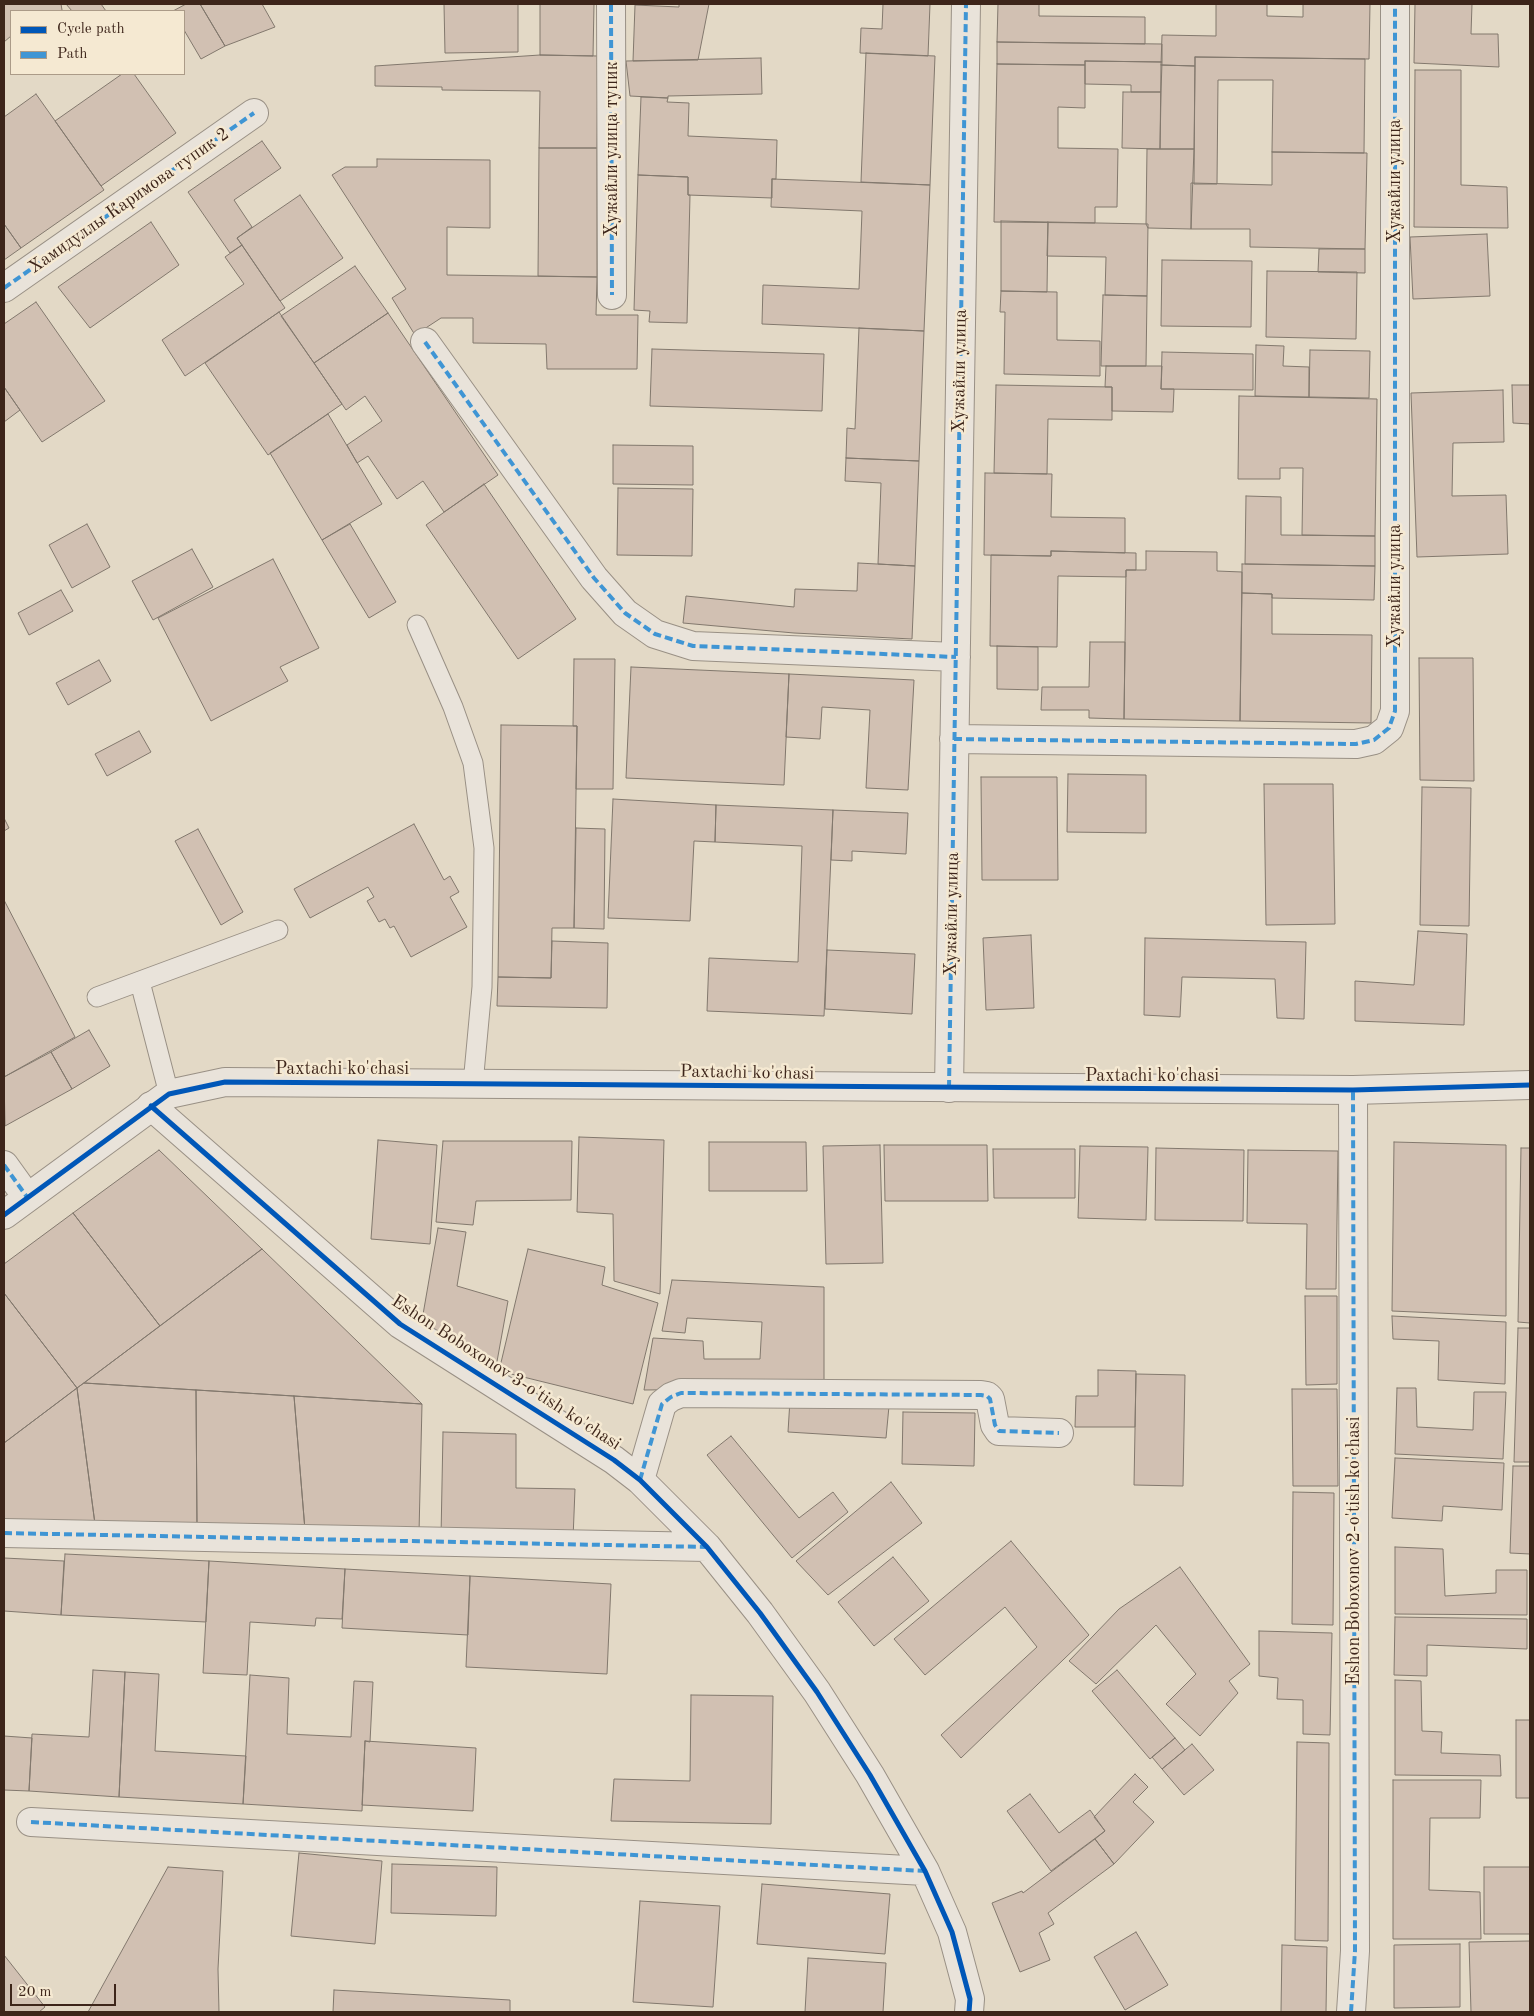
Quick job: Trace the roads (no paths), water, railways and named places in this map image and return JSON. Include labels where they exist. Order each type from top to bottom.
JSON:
[{"type":"street","name":"Хужайли улица тупик","points":[[611,4],[612,295]]},
{"type":"street","name":"Хужайли улица","points":[[949,1088],[966,4]]},
{"type":"street","name":"Хужайли улица","points":[[954,739],[1356,744],[1374,740],[1389,728],[1395,710],[1395,4]]},
{"type":"street","name":"Хамидуллы Каримова тупик 2","points":[[4,288],[254,113]]},
{"type":"street","points":[[425,342],[594,578],[625,613],[655,634],[693,646],[956,657]]},
{"type":"street","name":"Paxtachi ko'chasi","points":[[4,1215],[160,1100],[224,1082],[1353,1090],[1530,1085]]},
{"type":"street","name":"Eshon Boboxonov 2-o'tish ko'chasi","points":[[1351,2012],[1355,1951],[1353,1090]]},
{"type":"street","name":"Eshon Boboxonov 3-o'tish ko'chasi","points":[[160,1100],[400,1324],[614,1460],[640,1480],[707,1547],[760,1613],[817,1692],[870,1775],[925,1871],[952,1932],[970,1999],[969,2012]]},
{"type":"street","points":[[4,1166],[26,1197]]},
{"type":"street","points":[[640,1480],[662,1404],[671,1397],[681,1393],[981,1395],[987,1396],[990,1399],[995,1425],[999,1431],[1059,1432]]},
{"type":"street","points":[[4,1533],[707,1547]]},
{"type":"street","points":[[31,1822],[925,1871]]},
{"type":"lane","points":[[417,624],[453,707],[473,763],[484,848],[482,988],[473,1084]]},
{"type":"lane","points":[[97,998],[278,930]]},
{"type":"lane","points":[[140,982],[160,1100]]}]
